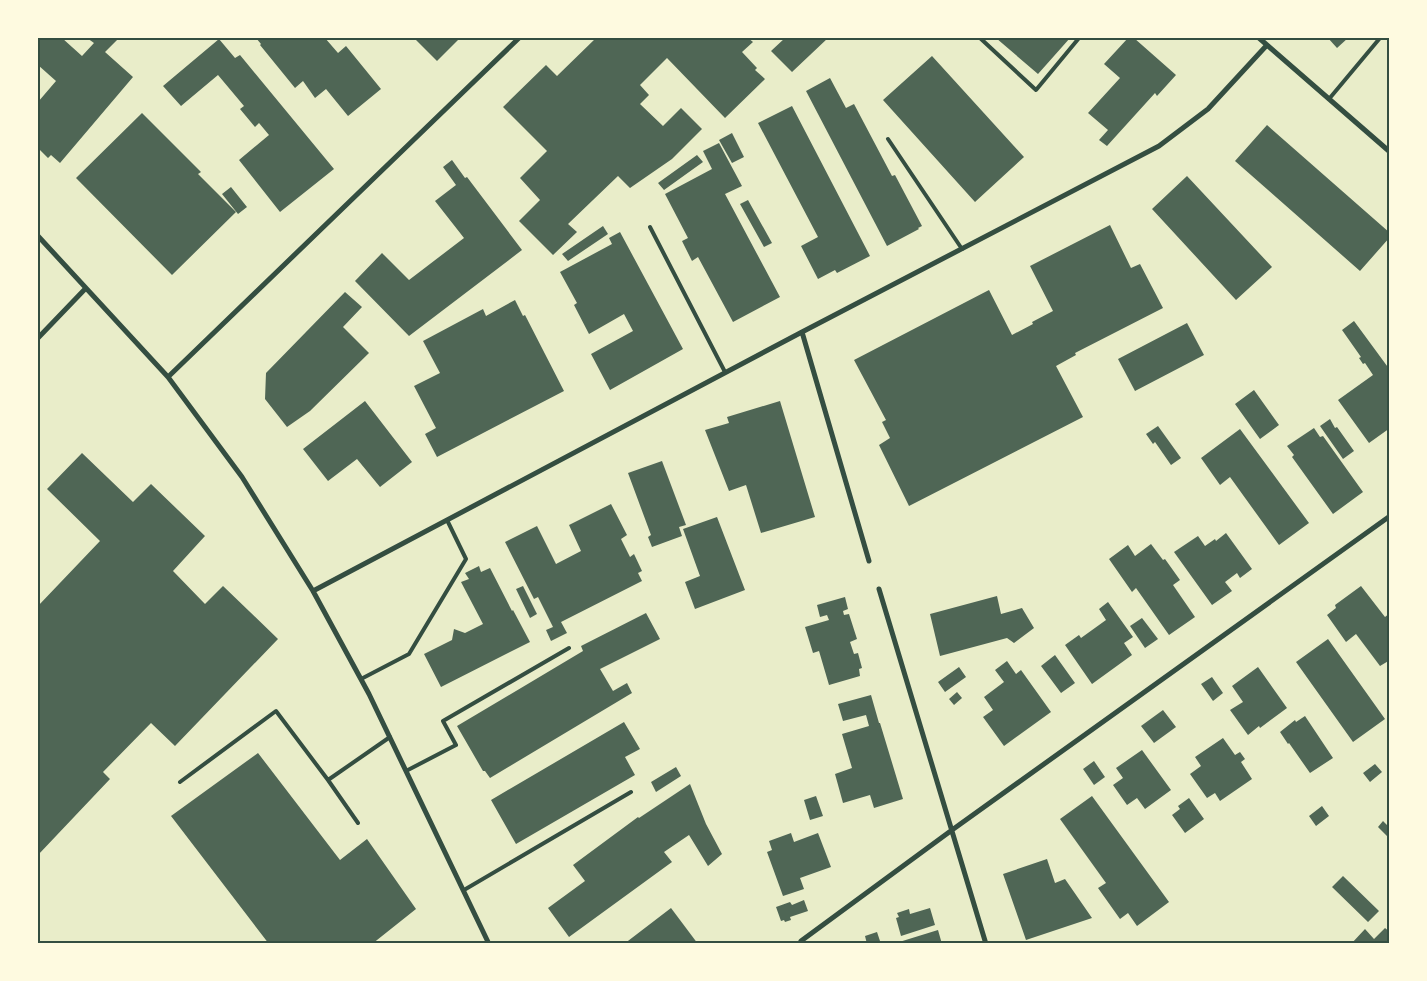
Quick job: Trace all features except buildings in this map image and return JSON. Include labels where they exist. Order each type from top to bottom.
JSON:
[{"type":"street","points":[[168,377],[519,38]]},
{"type":"street","points":[[1259,38],[1390,152]]},
{"type":"street","points":[[313,591],[725,372],[1159,146],[1208,109],[1267,45]]},
{"type":"street","points":[[38,236],[168,377],[242,477],[313,591],[361,679],[489,944]]},
{"type":"street","points":[[38,338],[86,288]]},
{"type":"street","points":[[802,332],[869,561]]},
{"type":"street","points":[[801,941],[952,830],[1390,516]]},
{"type":"street","points":[[879,589],[986,944]]},
{"type":"lane","points":[[980,38],[1036,90],[1078,38]]},
{"type":"lane","points":[[1329,99],[1380,38]]},
{"type":"lane","points":[[888,139],[962,249]]},
{"type":"lane","points":[[650,227],[725,372]]},
{"type":"lane","points":[[361,679],[409,654],[466,559],[447,520]]},
{"type":"lane","points":[[406,772],[456,745],[443,721],[569,648]]},
{"type":"lane","points":[[180,782],[276,711],[358,823]]},
{"type":"lane","points":[[328,780],[390,737]]},
{"type":"lane","points":[[464,890],[631,792]]}]
